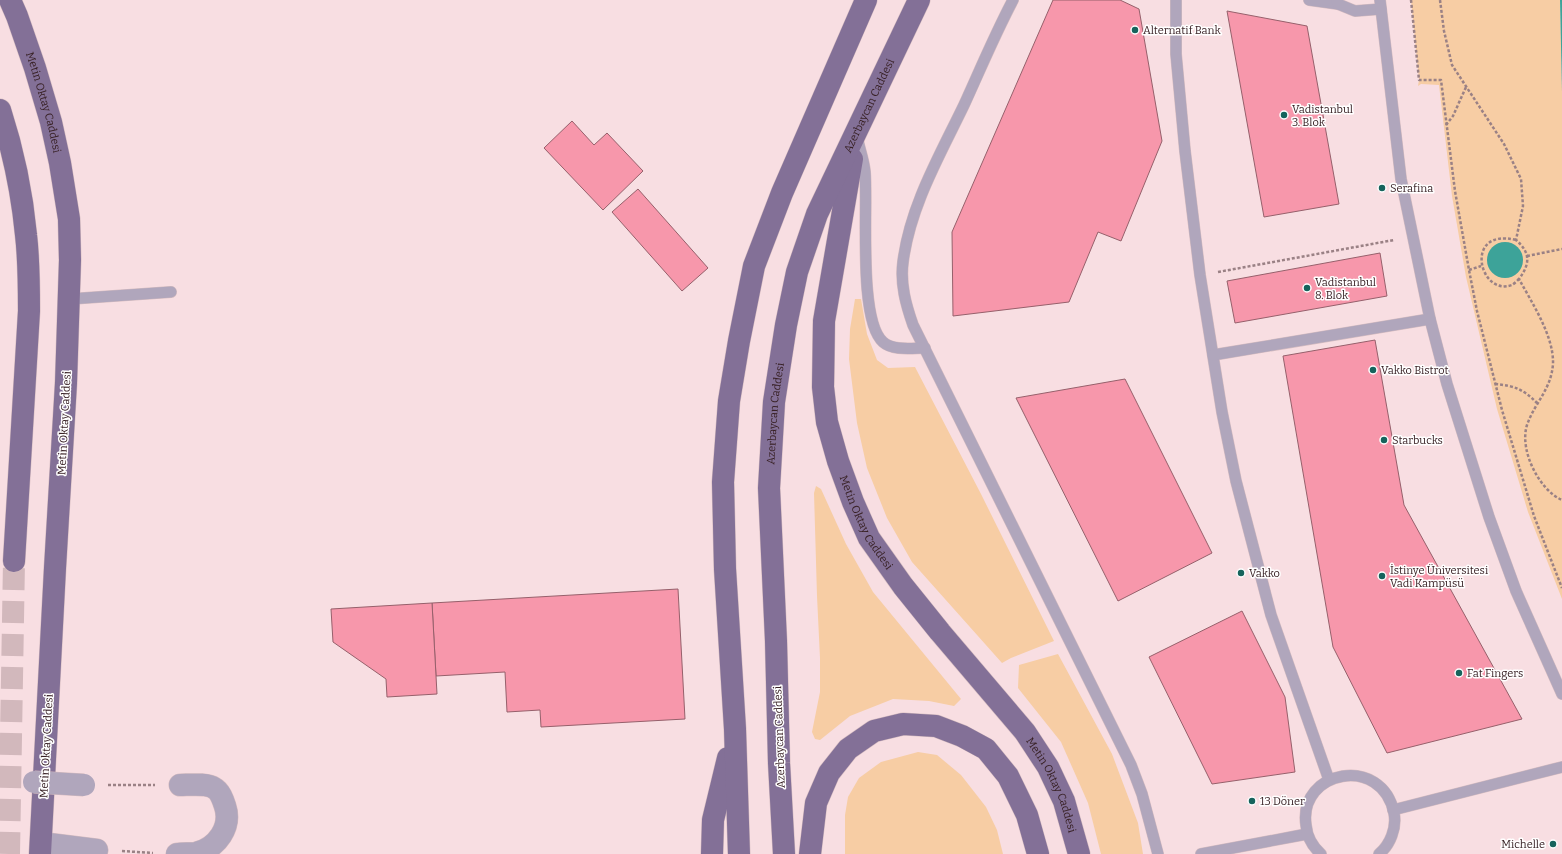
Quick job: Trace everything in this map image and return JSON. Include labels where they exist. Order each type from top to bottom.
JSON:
[{"type":"main road","name":"Metin Oktay Caddesi","points":[[10,0],[35,68],[51,122],[60,163],[69,219],[70,299],[41,848]]},
{"type":"main road","points":[[739,854],[725,569],[723,482],[729,401],[754,266],[782,193],[866,0]]},
{"type":"main road","name":"Azerbaycan Caddesi","points":[[784,854],[779,763],[776,641],[769,488],[774,402],[786,325],[798,272],[817,214],[919,0]]},
{"type":"main road","points":[[0,110],[6,127],[18,183],[26,235],[28,276],[29,311],[14,561]]},
{"type":"main road","name":"Metin Oktay Caddesi","points":[[856,134],[824,321],[823,386],[827,422],[838,461],[853,502],[869,538],[903,586],[1025,732],[1048,767],[1064,802],[1079,854]]},
{"type":"main road","points":[[810,854],[816,803],[830,773],[848,749],[874,731],[903,724],[936,726],[962,736],[986,749],[1008,776],[1027,815],[1038,854]]},
{"type":"main road","points":[[712,854],[713,820],[734,729]]},
{"type":"street","points":[[34,782],[84,785]]},
{"type":"street","points":[[177,854],[197,852],[210,846],[222,836],[226,823],[227,810],[222,797],[214,788],[200,785],[180,784]]},
{"type":"street","points":[[41,848],[97,850]]},
{"type":"lane","points":[[1013,0],[936,161],[913,215],[907,238],[903,264],[903,285],[907,307],[913,325],[1131,765],[1153,829],[1158,854]]},
{"type":"lane","points":[[1176,0],[1176,54],[1185,151],[1200,275],[1222,412],[1236,480],[1271,615],[1329,780]]},
{"type":"lane","points":[[1309,0],[1337,2],[1355,11],[1382,3],[1401,179],[1430,319],[1447,384],[1489,517],[1516,591],[1562,694]]},
{"type":"lane","points":[[856,134],[864,170],[867,289],[874,328],[883,342],[891,347],[925,348]]},
{"type":"lane","points":[[70,299],[171,292]]},
{"type":"lane","points":[[1213,355],[1430,319]]},
{"type":"lane","points":[[1393,810],[1562,767]]},
{"type":"lane","points":[[1321,854],[1314,848],[1307,834],[1305,818],[1308,803],[1316,790],[1329,780],[1344,775],[1359,776],[1372,781],[1383,789],[1391,801],[1395,815],[1394,829],[1389,842],[1379,854]]},
{"type":"lane","points":[[1201,854],[1307,834]]},
{"type":"path","points":[[1411,0],[1419,80],[1441,80],[1455,191],[1469,270],[1495,384],[1534,516],[1562,588]]},
{"type":"path","points":[[1440,0],[1444,31],[1452,65],[1504,144],[1521,179],[1523,206],[1516,240]]},
{"type":"path","points":[[1446,125],[1453,116],[1466,86]]},
{"type":"path","points":[[1200,275],[1412,236]]},
{"type":"path","points":[[1506,237],[1516,240],[1523,247],[1527,256],[1527,265],[1520,280],[1511,285],[1501,286],[1492,282],[1481,266],[1482,254],[1485,246],[1493,240],[1506,237]]},
{"type":"path","points":[[1527,256],[1562,249]]},
{"type":"path","points":[[1469,270],[1481,266]]},
{"type":"path","points":[[1520,280],[1544,327],[1551,349],[1553,363],[1547,389],[1526,426],[1528,454],[1534,473],[1546,488],[1562,500]]},
{"type":"path","points":[[1495,384],[1506,385],[1527,392],[1538,403]]},
{"type":"path","points":[[84,785],[180,784]]},
{"type":"path","points":[[97,850],[177,854]]},
{"type":"shaded area","points":[[1411,0],[1560,0],[1562,92],[1562,599],[1528,512],[1497,409],[1466,277],[1452,196],[1439,85],[1421,84],[1418,86],[1419,80]]},
{"type":"shaded area","points":[[855,299],[861,299],[867,334],[877,360],[888,368],[915,367],[981,494],[1054,641],[1002,663],[912,562],[887,518],[867,468],[857,423],[849,359],[850,329]]},
{"type":"shaded area","points":[[816,486],[821,489],[846,544],[873,592],[961,699],[954,706],[929,701],[893,699],[850,716],[820,740],[815,739],[812,732],[820,692],[814,493]]},
{"type":"shaded area","points":[[1058,654],[1112,754],[1138,823],[1143,854],[1101,854],[1088,803],[1061,742],[1018,688],[1019,665]]},
{"type":"shaded area","points":[[918,752],[937,755],[961,775],[986,807],[997,830],[1003,854],[845,854],[845,815],[848,797],[859,778],[881,762]]},
{"type":"water","points":[[1560,0],[1562,0],[1562,92]]},
{"type":"water","points":[[1505,242],[1515,245],[1520,250],[1523,260],[1520,270],[1515,275],[1505,278],[1495,275],[1490,270],[1487,260],[1490,250],[1495,245]]},
{"type":"building","points":[[1053,0],[1120,0],[1139,9],[1162,141],[1121,241],[1098,232],[1069,302],[953,316],[952,232]]},
{"type":"building","name":"Vadistanbul 3. Blok","points":[[1227,11],[1307,26],[1339,204],[1264,217]]},
{"type":"building","points":[[572,121],[594,145],[607,133],[643,171],[603,210],[544,148]]},
{"type":"building","points":[[638,189],[708,268],[682,291],[612,212]]},
{"type":"building","name":"Vadistanbul 8. Blok","points":[[1380,253],[1387,296],[1235,323],[1227,281]]},
{"type":"building","name":"İstinye Üniversitesi Vadi Kampüsü","points":[[1375,340],[1404,505],[1522,719],[1387,753],[1333,647],[1283,356]]},
{"type":"building","points":[[1125,379],[1212,553],[1118,601],[1016,398]]},
{"type":"building","points":[[678,589],[685,719],[541,727],[540,710],[507,712],[505,672],[436,676],[432,603]]},
{"type":"building","points":[[432,603],[437,694],[387,697],[386,679],[333,642],[331,609]]},
{"type":"building","points":[[1242,611],[1285,697],[1295,772],[1212,784],[1149,657]]},
{"type":"tunnel","points":[[9,854],[14,561]]},
{"type":"place","name":"Alternatif Bank","points":[[1135,30]]},
{"type":"place","name":"Vadistanbul 3. Blok","points":[[1284,115]]},
{"type":"place","name":"Serafina","points":[[1382,188]]},
{"type":"place","name":"Vadistanbul 8. Blok","points":[[1307,288]]},
{"type":"place","name":"Vakko Bistrot","points":[[1373,370]]},
{"type":"place","name":"Starbucks","points":[[1384,440]]},
{"type":"place","name":"Vakko","points":[[1241,573]]},
{"type":"place","name":"İstinye Üniversitesi Vadi Kampüsü","points":[[1382,576]]},
{"type":"place","name":"Fat Fingers","points":[[1459,673]]},
{"type":"place","name":"13 Döner","points":[[1252,801]]},
{"type":"place","name":"Michelle","points":[[1553,844]]}]
